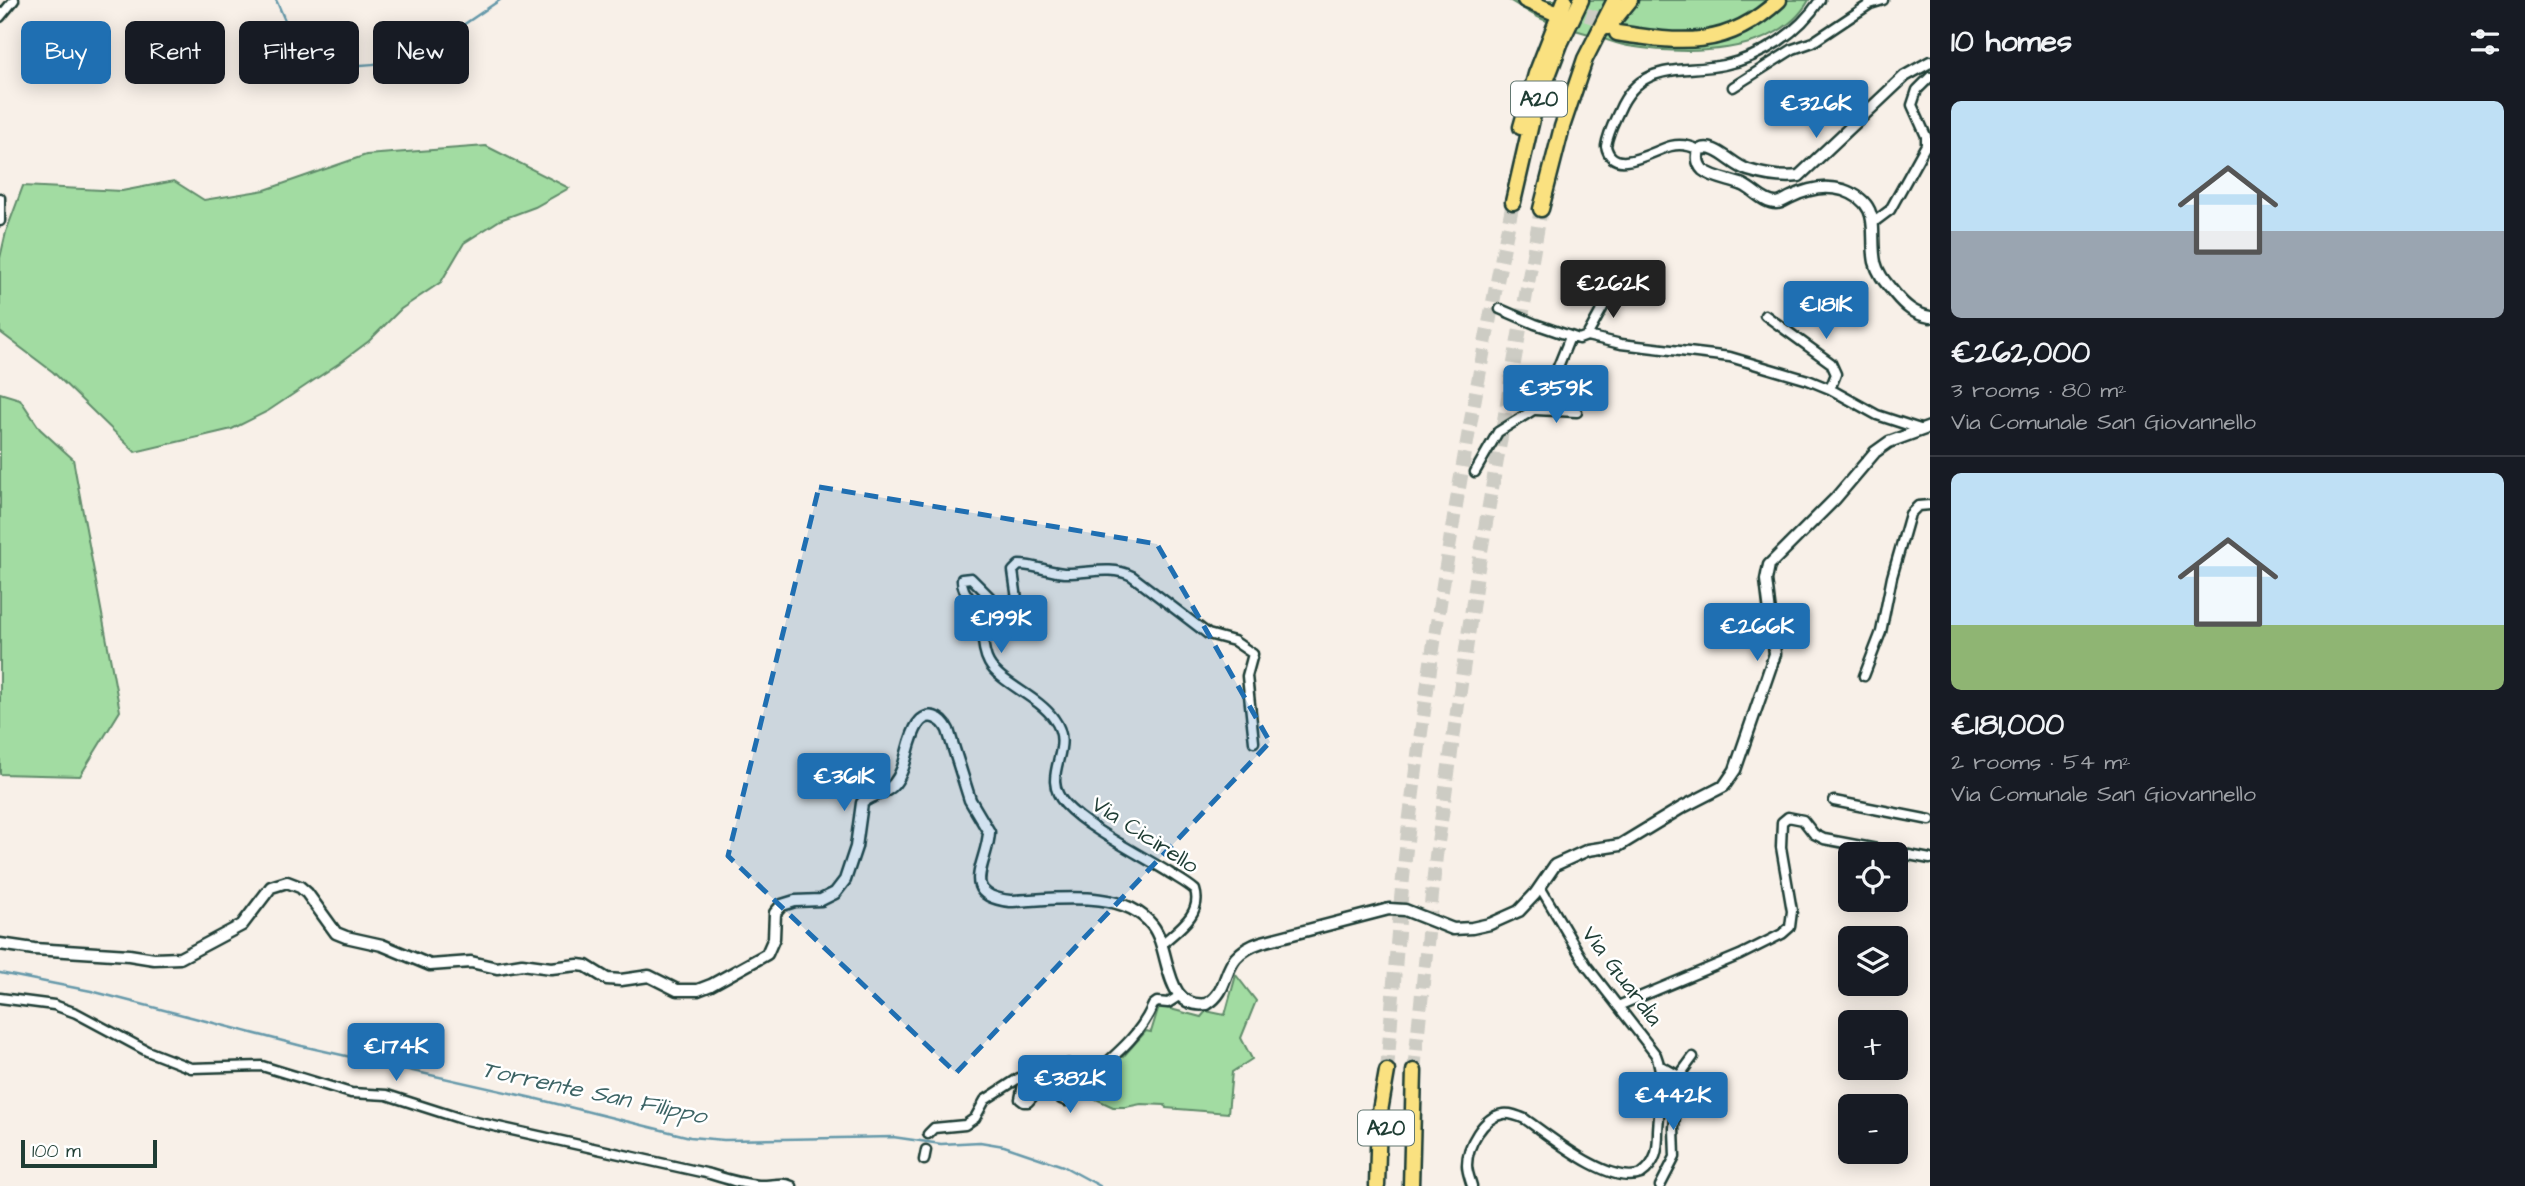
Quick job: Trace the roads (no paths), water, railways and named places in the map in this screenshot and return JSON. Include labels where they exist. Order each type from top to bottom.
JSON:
[{"type":"highway","points":[[1525,0],[1555,4]]},
{"type":"highway","name":"A20","points":[[1555,4],[1548,40],[1524,112],[1512,167],[1513,202],[1533,115],[1560,44],[1581,0]]},
{"type":"highway","name":"A20","points":[[1541,209],[1562,127],[1586,59],[1615,0]]},
{"type":"highway","points":[[1586,59],[1630,0]]},
{"type":"highway","points":[[1770,0],[1740,21],[1708,33],[1668,34],[1619,29],[1668,40],[1709,38],[1743,27],[1779,0]]},
{"type":"highway","name":"A20","points":[[1377,1186],[1379,1117],[1387,1071],[1386,1186]]},
{"type":"highway","name":"A20","points":[[1411,1186],[1414,1071]]},
{"type":"highway","points":[[1413,1099],[1420,1147],[1420,1186]]},
{"type":"street","points":[[0,17],[14,0]]},
{"type":"street","points":[[1819,0],[1798,27],[1751,56],[1725,65],[1660,73],[1637,83],[1625,97],[1606,150],[1612,156],[1627,161],[1644,158],[1673,146],[1699,150],[1707,147],[1717,150],[1732,163],[1749,170],[1799,176],[1905,76],[1930,62]]},
{"type":"street","points":[[1733,87],[1793,50],[1812,42],[1870,4],[1883,0]]},
{"type":"street","points":[[1874,222],[1890,209],[1925,148],[1926,136],[1915,116],[1913,100],[1920,86],[1930,77]]},
{"type":"street","points":[[1699,150],[1698,161],[1703,169],[1747,187],[1771,202],[1780,202],[1812,189],[1840,189],[1850,193],[1865,204],[1871,213],[1874,222],[1874,255],[1880,274],[1908,307],[1918,314],[1930,317]]},
{"type":"street","points":[[0,198],[0,221]]},
{"type":"street","points":[[1587,336],[1613,289]]},
{"type":"street","points":[[1500,309],[1579,339],[1587,336],[1621,344],[1730,357],[1830,389],[1877,415],[1925,428]]},
{"type":"street","points":[[1765,315],[1831,363],[1836,374],[1830,389]]},
{"type":"street","points":[[1475,472],[1498,432],[1536,410],[1548,397],[1570,337]]},
{"type":"street","points":[[1536,410],[1577,412]]},
{"type":"street","points":[[2,944],[34,950],[129,955],[154,959],[180,958],[242,925],[271,887],[287,882],[307,893],[336,933],[382,945],[430,965],[471,962],[498,968],[522,964],[551,968],[578,965],[586,966],[607,979],[621,980],[649,975],[677,990],[698,990],[767,954],[774,938],[775,913],[782,905],[795,901],[821,900],[835,893],[845,880],[858,841],[862,803],[895,784],[918,724],[925,718],[933,717],[942,720],[948,730],[970,800],[989,832],[978,873],[979,883],[985,892],[995,898],[1010,901],[1097,899],[1121,903],[1146,919],[1155,930],[1162,944],[1173,986],[1179,996],[1194,1004],[1211,1001],[1218,994],[1236,956],[1245,948],[1262,942],[1389,909],[1405,910],[1453,929],[1480,927],[1519,911],[1559,862],[1588,850],[1620,845],[1729,781],[1773,661],[1775,648],[1766,580],[1769,565],[1835,499],[1875,452],[1889,442],[1925,428]]},
{"type":"street","points":[[1864,676],[1881,632],[1892,577],[1910,514],[1918,506],[1930,505]]},
{"type":"street","name":"Via Cicirello","points":[[1162,944],[1193,913],[1197,901],[1195,890],[1080,816],[1060,798],[1054,781],[1061,756],[1058,726],[1036,700],[991,667],[985,653],[978,610],[963,590],[962,579],[971,578],[997,604],[1009,608],[1017,599],[1013,571],[1019,565],[1064,573],[1102,570],[1123,572],[1132,576],[1208,634],[1234,641],[1253,654],[1248,676],[1254,742]]},
{"type":"street","points":[[1834,801],[1930,820]]},
{"type":"street","points":[[1618,1006],[1740,955],[1787,931],[1792,911],[1780,835],[1782,822],[1788,817],[1803,820],[1814,834],[1824,839],[1930,859]]},
{"type":"street","name":"Via Guardia","points":[[1539,887],[1587,965],[1653,1049],[1659,1065]]},
{"type":"street","points":[[928,1134],[934,1128],[965,1125],[975,1118],[985,1100],[1019,1078],[1024,1080],[1020,1100],[1028,1102],[1052,1075],[1068,1064],[1069,1071],[1061,1099],[1066,1101],[1101,1066],[1125,1047],[1141,1028],[1153,1005],[1173,1001],[1179,996]]},
{"type":"street","points":[[0,998],[54,1006],[76,1013],[147,1051],[191,1068],[262,1066],[351,1093],[387,1095],[462,1119],[738,1182],[792,1186]]},
{"type":"street","points":[[1660,1186],[1675,1157],[1674,1128],[1679,1076],[1693,1056]]},
{"type":"street","points":[[1472,1186],[1467,1162],[1475,1138],[1498,1115],[1508,1114],[1525,1119],[1607,1177],[1628,1180],[1642,1174],[1655,1159],[1658,1147],[1659,1065],[1679,1076]]},
{"type":"street","points":[[924,1160],[926,1150]]},
{"type":"waterway","points":[[276,0],[291,34],[301,47],[332,61],[355,65],[378,64],[421,50],[500,0]]},
{"type":"waterway","name":"Torrente San Filippo","points":[[0,973],[91,991],[302,1046],[690,1137],[724,1140],[893,1137],[941,1144],[980,1142],[1004,1146],[1063,1166],[1100,1186]]},
{"type":"tunnel","points":[[1566,8],[1621,26]]},
{"type":"tunnel","points":[[1387,1071],[1406,849],[1428,687],[1481,363],[1513,202]]},
{"type":"tunnel","points":[[1414,1071],[1436,856],[1477,574],[1541,209]]}]
